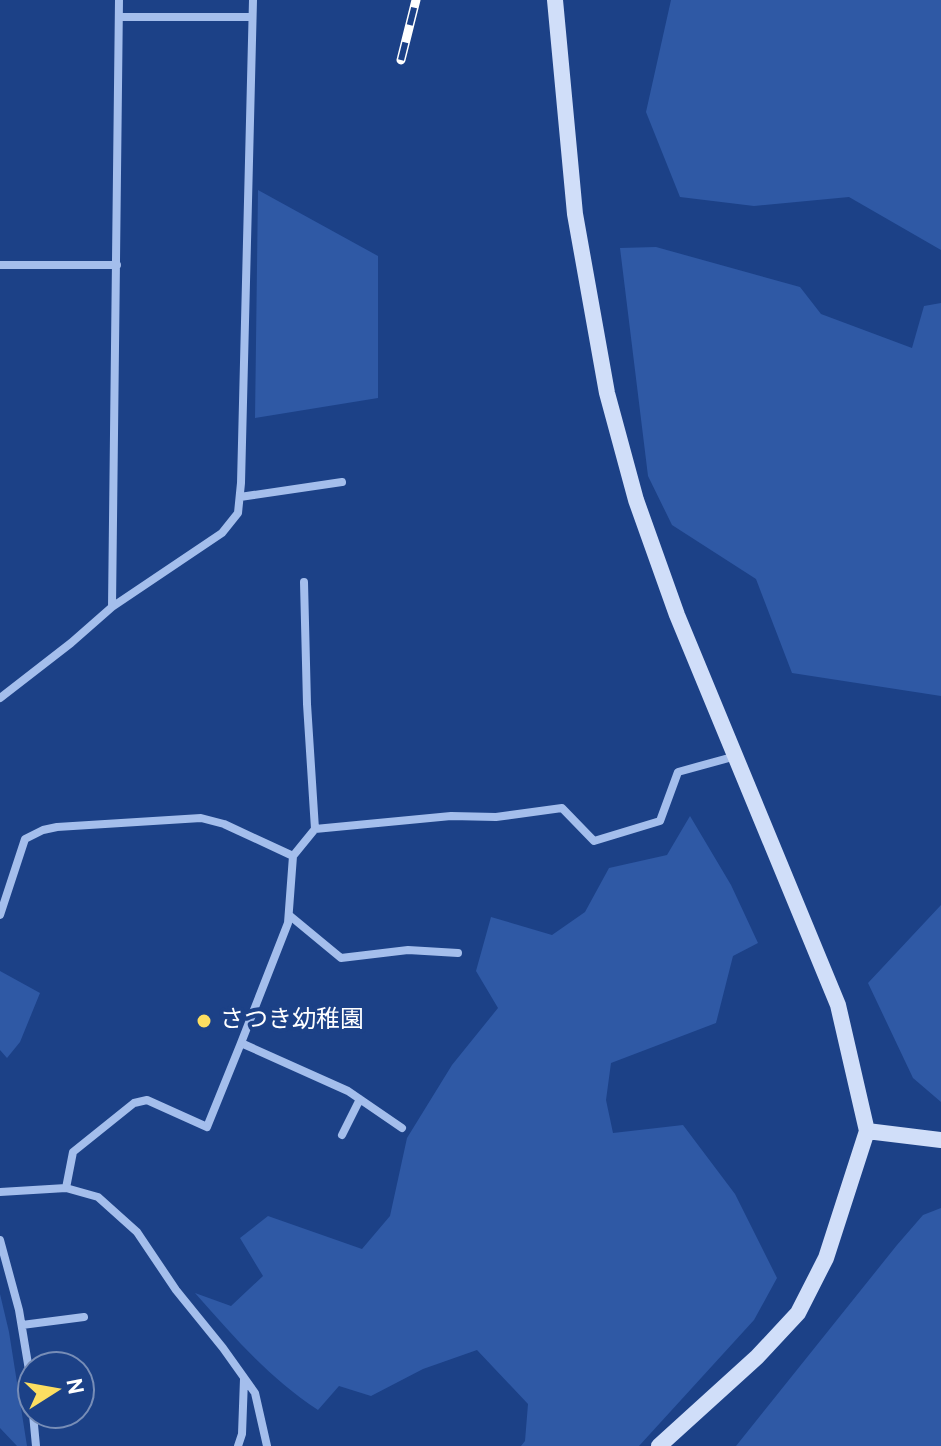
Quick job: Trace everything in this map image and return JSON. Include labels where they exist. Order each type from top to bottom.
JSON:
[{"type":"street","points":[[112,607],[119,0]]},
{"type":"street","points":[[0,698],[112,607],[222,533],[238,513],[253,0]]},
{"type":"street","points":[[555,0],[575,214],[607,393],[641,514],[677,615],[838,1005],[867,1131],[826,1258],[798,1313],[757,1357],[659,1446]]},
{"type":"street","points":[[119,17],[252,17]]},
{"type":"street","points":[[0,265],[117,265]]},
{"type":"street","points":[[240,497],[342,482]]},
{"type":"street","points":[[66,1188],[73,1152],[134,1103],[147,1100],[207,1127],[241,1043],[288,923],[293,856],[315,829],[307,704],[304,582]]},
{"type":"street","points":[[315,829],[451,816],[496,817],[562,808],[594,841],[660,821],[678,772],[736,756]]},
{"type":"street","points":[[0,915],[25,839],[57,827],[201,818],[224,824],[293,856]]},
{"type":"street","points":[[289,915],[341,958],[408,950],[458,953]]},
{"type":"street","points":[[241,1043],[348,1091],[402,1128]]},
{"type":"street","points":[[342,1135],[360,1099]]},
{"type":"street","points":[[867,1131],[941,1140]]},
{"type":"street","points":[[0,1192],[66,1188],[98,1197],[137,1232],[176,1290],[255,1393],[267,1446]]},
{"type":"street","points":[[1,1247],[22,1325],[25,1350]]},
{"type":"street","points":[[22,1325],[84,1317]]},
{"type":"street","points":[[238,1446],[242,1434],[244,1378]]},
{"type":"shaded area","points":[[671,0],[941,0],[941,250],[849,197],[754,206],[680,197],[646,112]]},
{"type":"shaded area","points":[[258,190],[378,256],[378,398],[255,418]]},
{"type":"shaded area","points":[[656,247],[800,287],[821,314],[912,348],[924,306],[941,303],[941,696],[792,673],[756,579],[672,525],[648,476],[620,248]]},
{"type":"shaded area","points":[[690,816],[731,885],[758,943],[733,956],[716,1023],[611,1063],[606,1100],[613,1133],[683,1125],[735,1194],[777,1278],[754,1320],[639,1446],[521,1446],[525,1441],[528,1404],[477,1350],[423,1369],[371,1396],[339,1386],[318,1410],[267,1370],[195,1293],[231,1306],[263,1276],[240,1238],[268,1216],[362,1249],[390,1216],[407,1138],[452,1065],[498,1008],[476,971],[491,917],[552,935],[585,912],[609,868],[667,855]]},
{"type":"shaded area","points":[[941,905],[941,1102],[913,1078],[868,983]]},
{"type":"shaded area","points":[[0,971],[40,993],[20,1042],[7,1058],[0,1050]]},
{"type":"shaded area","points":[[941,1208],[941,1446],[736,1446],[897,1245],[923,1215]]},
{"type":"shaded area","points":[[0,1294],[16,1376],[16,1430],[24,1430],[27,1446],[17,1446],[0,1428]]},
{"type":"railway","points":[[401,60],[416,0]]},
{"type":"place","name":"さつき幼稚園","points":[[204,1021]]}]
